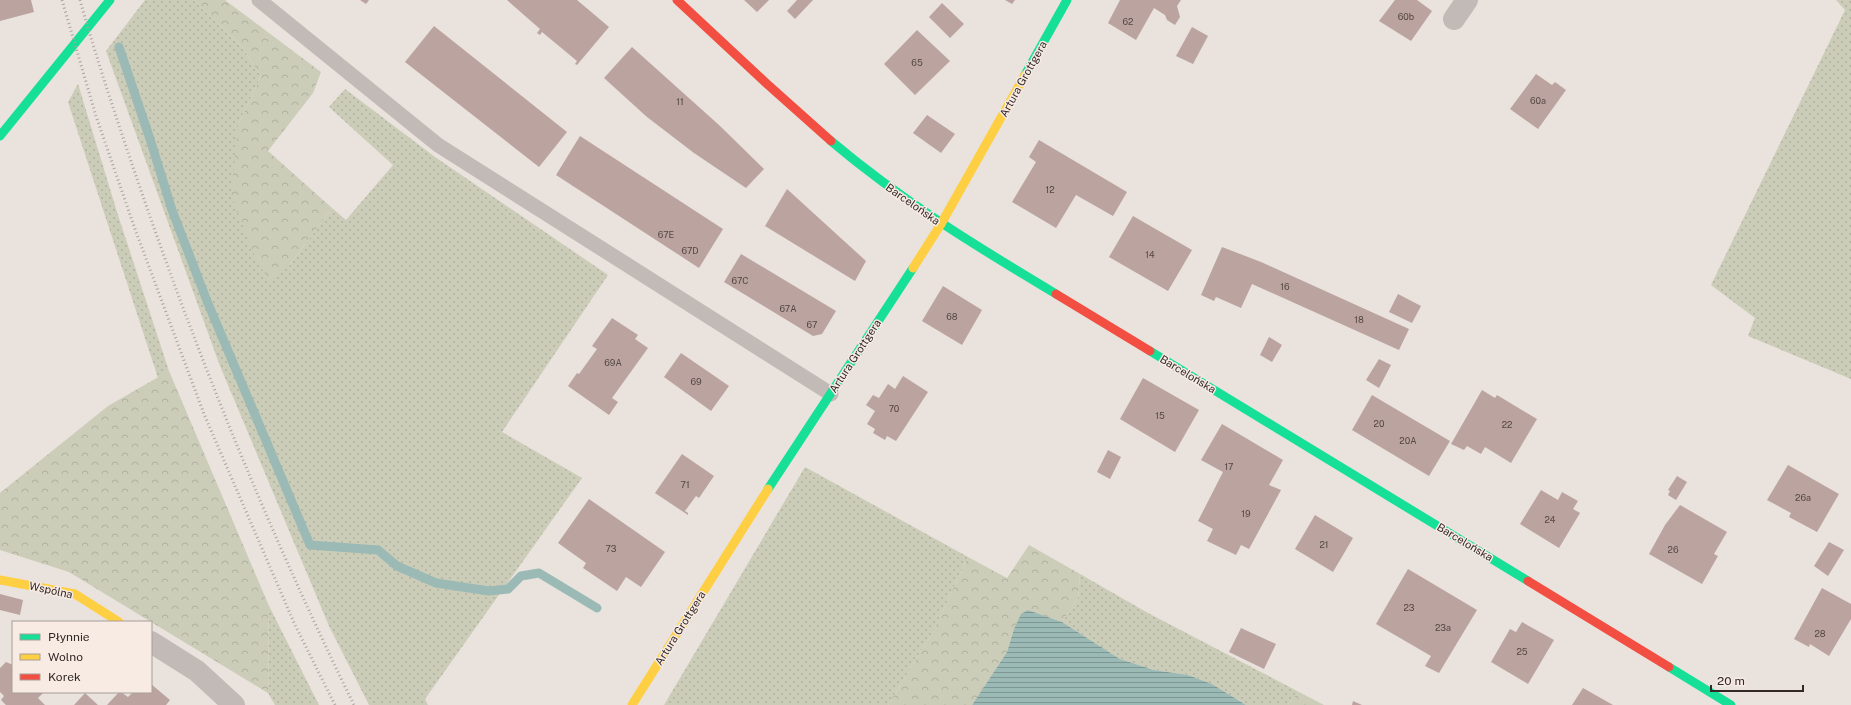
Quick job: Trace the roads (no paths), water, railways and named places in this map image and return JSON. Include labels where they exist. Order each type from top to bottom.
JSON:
[{"type":"street","points":[[0,136],[110,0]]},
{"type":"street","name":"Barcelońska","points":[[677,0],[763,80],[858,163],[941,224],[1731,705]]},
{"type":"street","name":"Artura Grottgera","points":[[632,705],[736,538],[941,224],[1067,0]]},
{"type":"street","points":[[1454,19],[1467,0]]},
{"type":"street","name":"Wspólna","points":[[0,580],[75,594],[117,621]]},
{"type":"street","points":[[152,643],[197,671],[234,705]]},
{"type":"lane","points":[[259,0],[438,145],[830,394]]},
{"type":"water","points":[[1028,610],[1062,622],[1120,659],[1154,670],[1188,675],[1212,684],[1246,705],[972,705],[1007,652],[1014,629],[1021,614]]},
{"type":"waterway","points":[[119,47],[172,210],[207,301],[310,545],[378,550],[397,566],[436,583],[489,591],[508,589],[521,576],[539,573],[597,608]]},
{"type":"railway","points":[[62,0],[96,116],[136,232],[204,414],[295,625],[335,705]]},
{"type":"railway","points":[[80,0],[99,64],[134,170],[208,374],[292,574],[354,705]]}]
